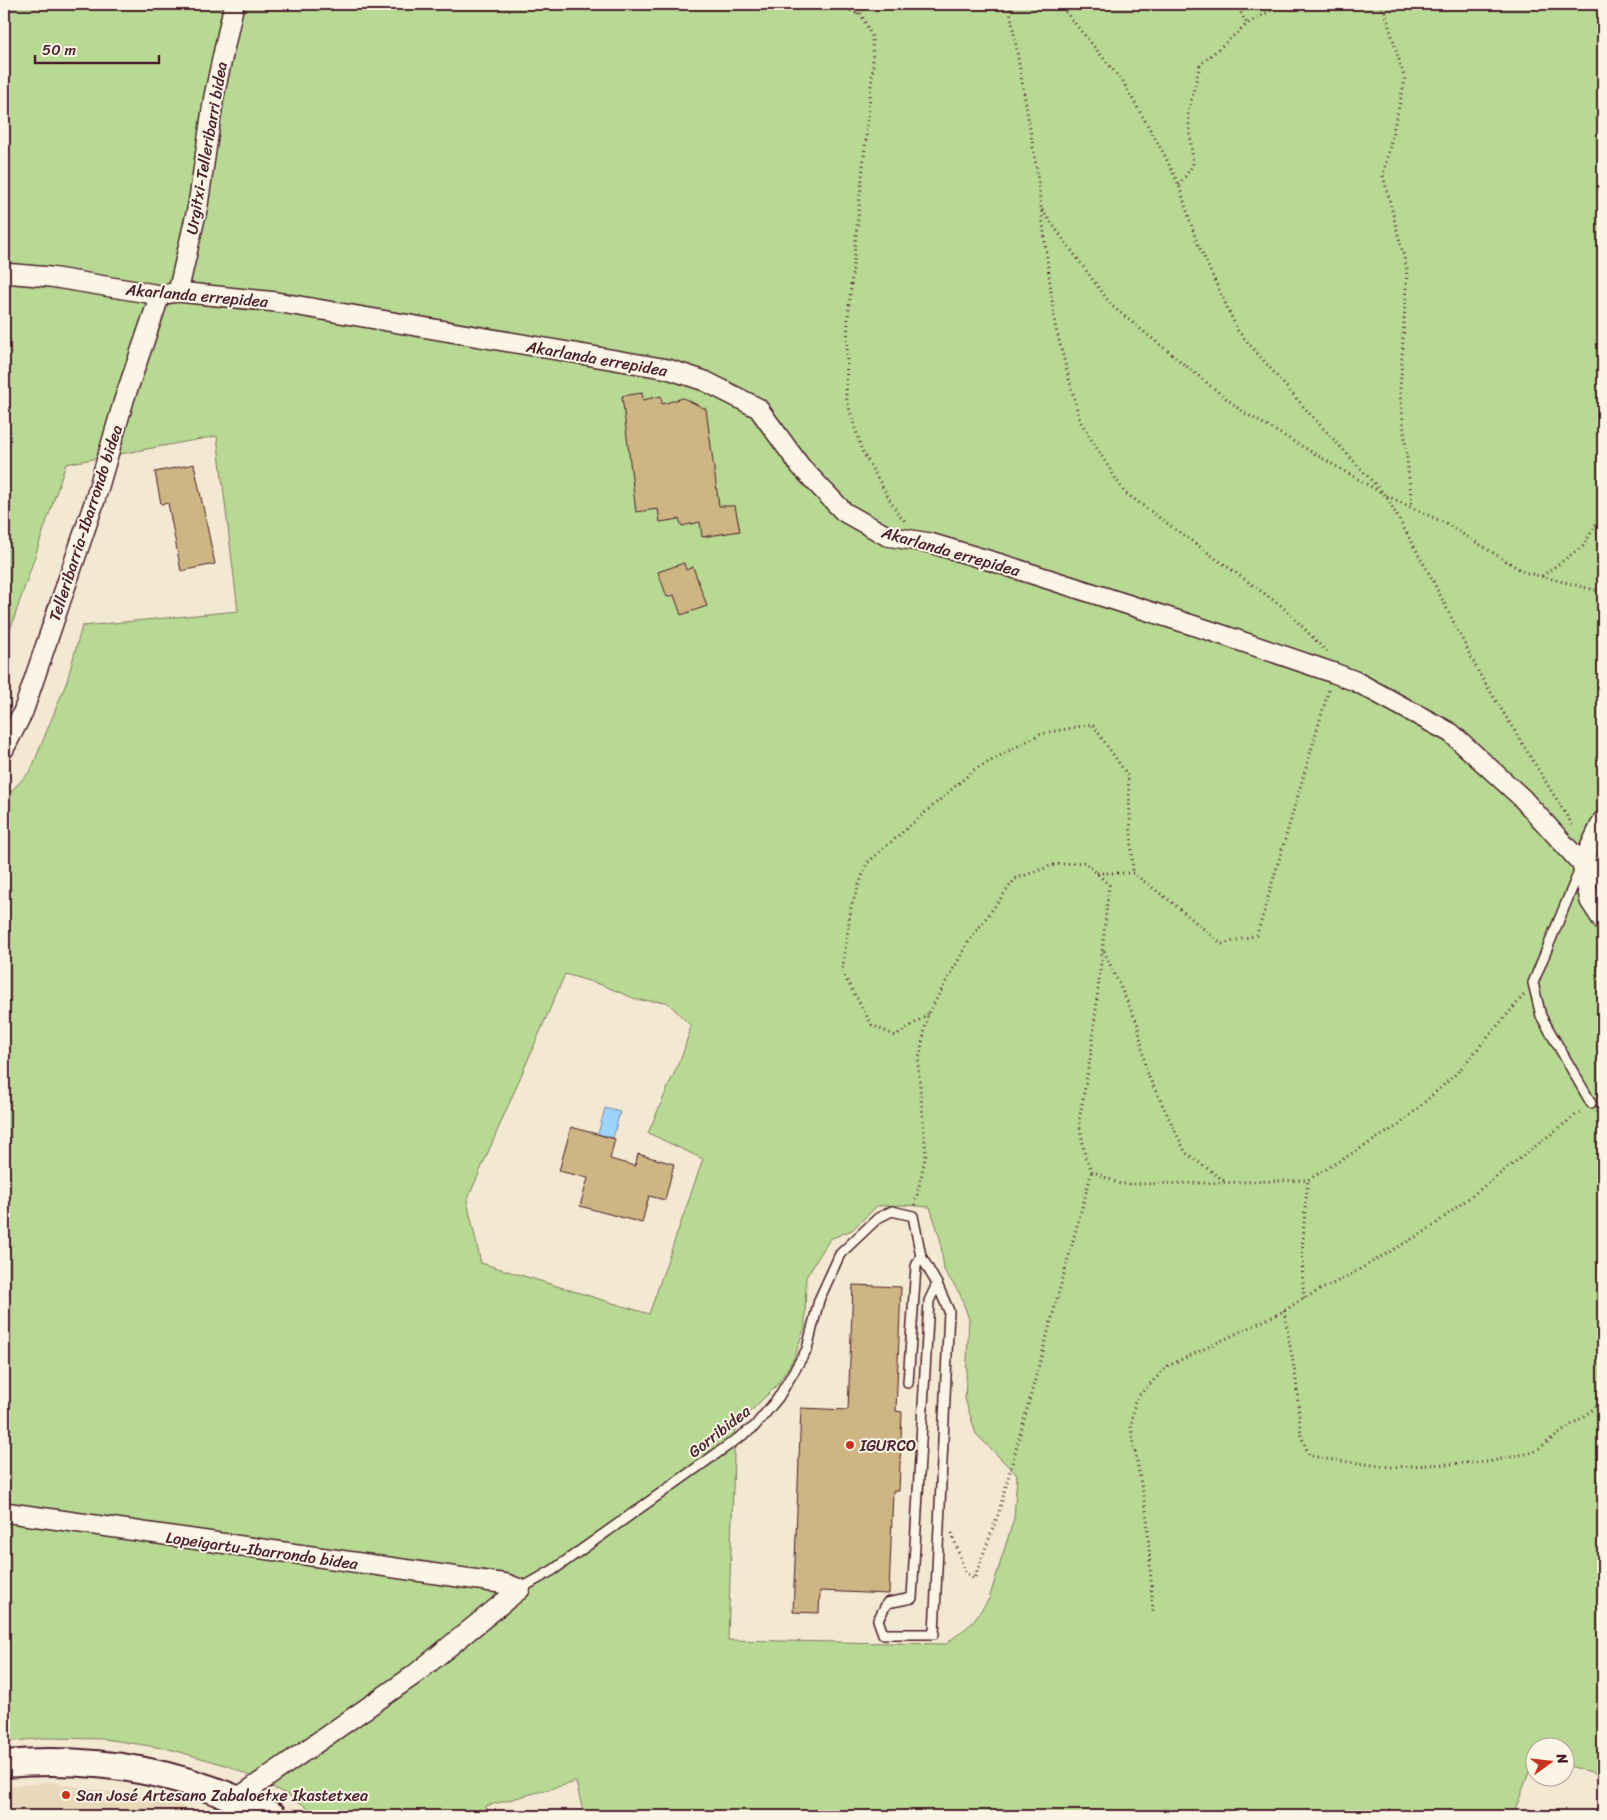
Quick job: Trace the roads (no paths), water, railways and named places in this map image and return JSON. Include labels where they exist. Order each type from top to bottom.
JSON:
[{"type":"main road","points":[[4,1764],[35,1761],[98,1763],[153,1771],[213,1789],[239,1808]]},
{"type":"main road","points":[[4,1778],[37,1775],[98,1776],[148,1784],[272,1816]]},
{"type":"street","name":"Urgitxi-Telleribarri bidea","points":[[169,294],[198,205],[214,96],[234,4]]},
{"type":"street","name":"Akarlanda errepidea","points":[[4,273],[50,277],[169,294],[296,306],[668,369],[705,381],[758,408],[802,467],[844,512],[887,536],[930,543],[1001,564],[1214,632],[1334,673],[1356,681],[1451,733],[1521,797],[1582,864],[1603,877]]},
{"type":"street","name":"Telleribarria-Ibarrondo bidea","points":[[4,749],[23,712],[95,500],[124,400],[169,294]]},
{"type":"street","points":[[1603,820],[1582,864],[1590,901],[1603,921]]},
{"type":"street","name":"Lopeigartu-Ibarrondo bidea","points":[[4,1512],[506,1584],[520,1589]]},
{"type":"street","points":[[239,1808],[414,1674],[520,1589]]},
{"type":"lane","points":[[1582,864],[1533,983],[1541,1016],[1591,1103]]},
{"type":"lane","name":"Gorribidea","points":[[520,1589],[561,1564],[754,1427],[778,1398],[807,1349],[819,1300],[840,1254],[878,1218],[892,1211],[913,1216],[921,1256]]},
{"type":"lane","points":[[921,1256],[937,1284],[949,1311],[934,1634],[883,1634],[878,1620],[887,1603],[912,1598],[929,1301],[937,1284]]},
{"type":"lane","points":[[908,1383],[916,1266],[921,1256]]},
{"type":"water","points":[[605,1108],[620,1112],[613,1138],[598,1134]]},
{"type":"place","name":"IGURCO","points":[[850,1445]]},
{"type":"place","name":"San José Artesano Zabaloetxe Ikastetxea","points":[[66,1795]]}]
